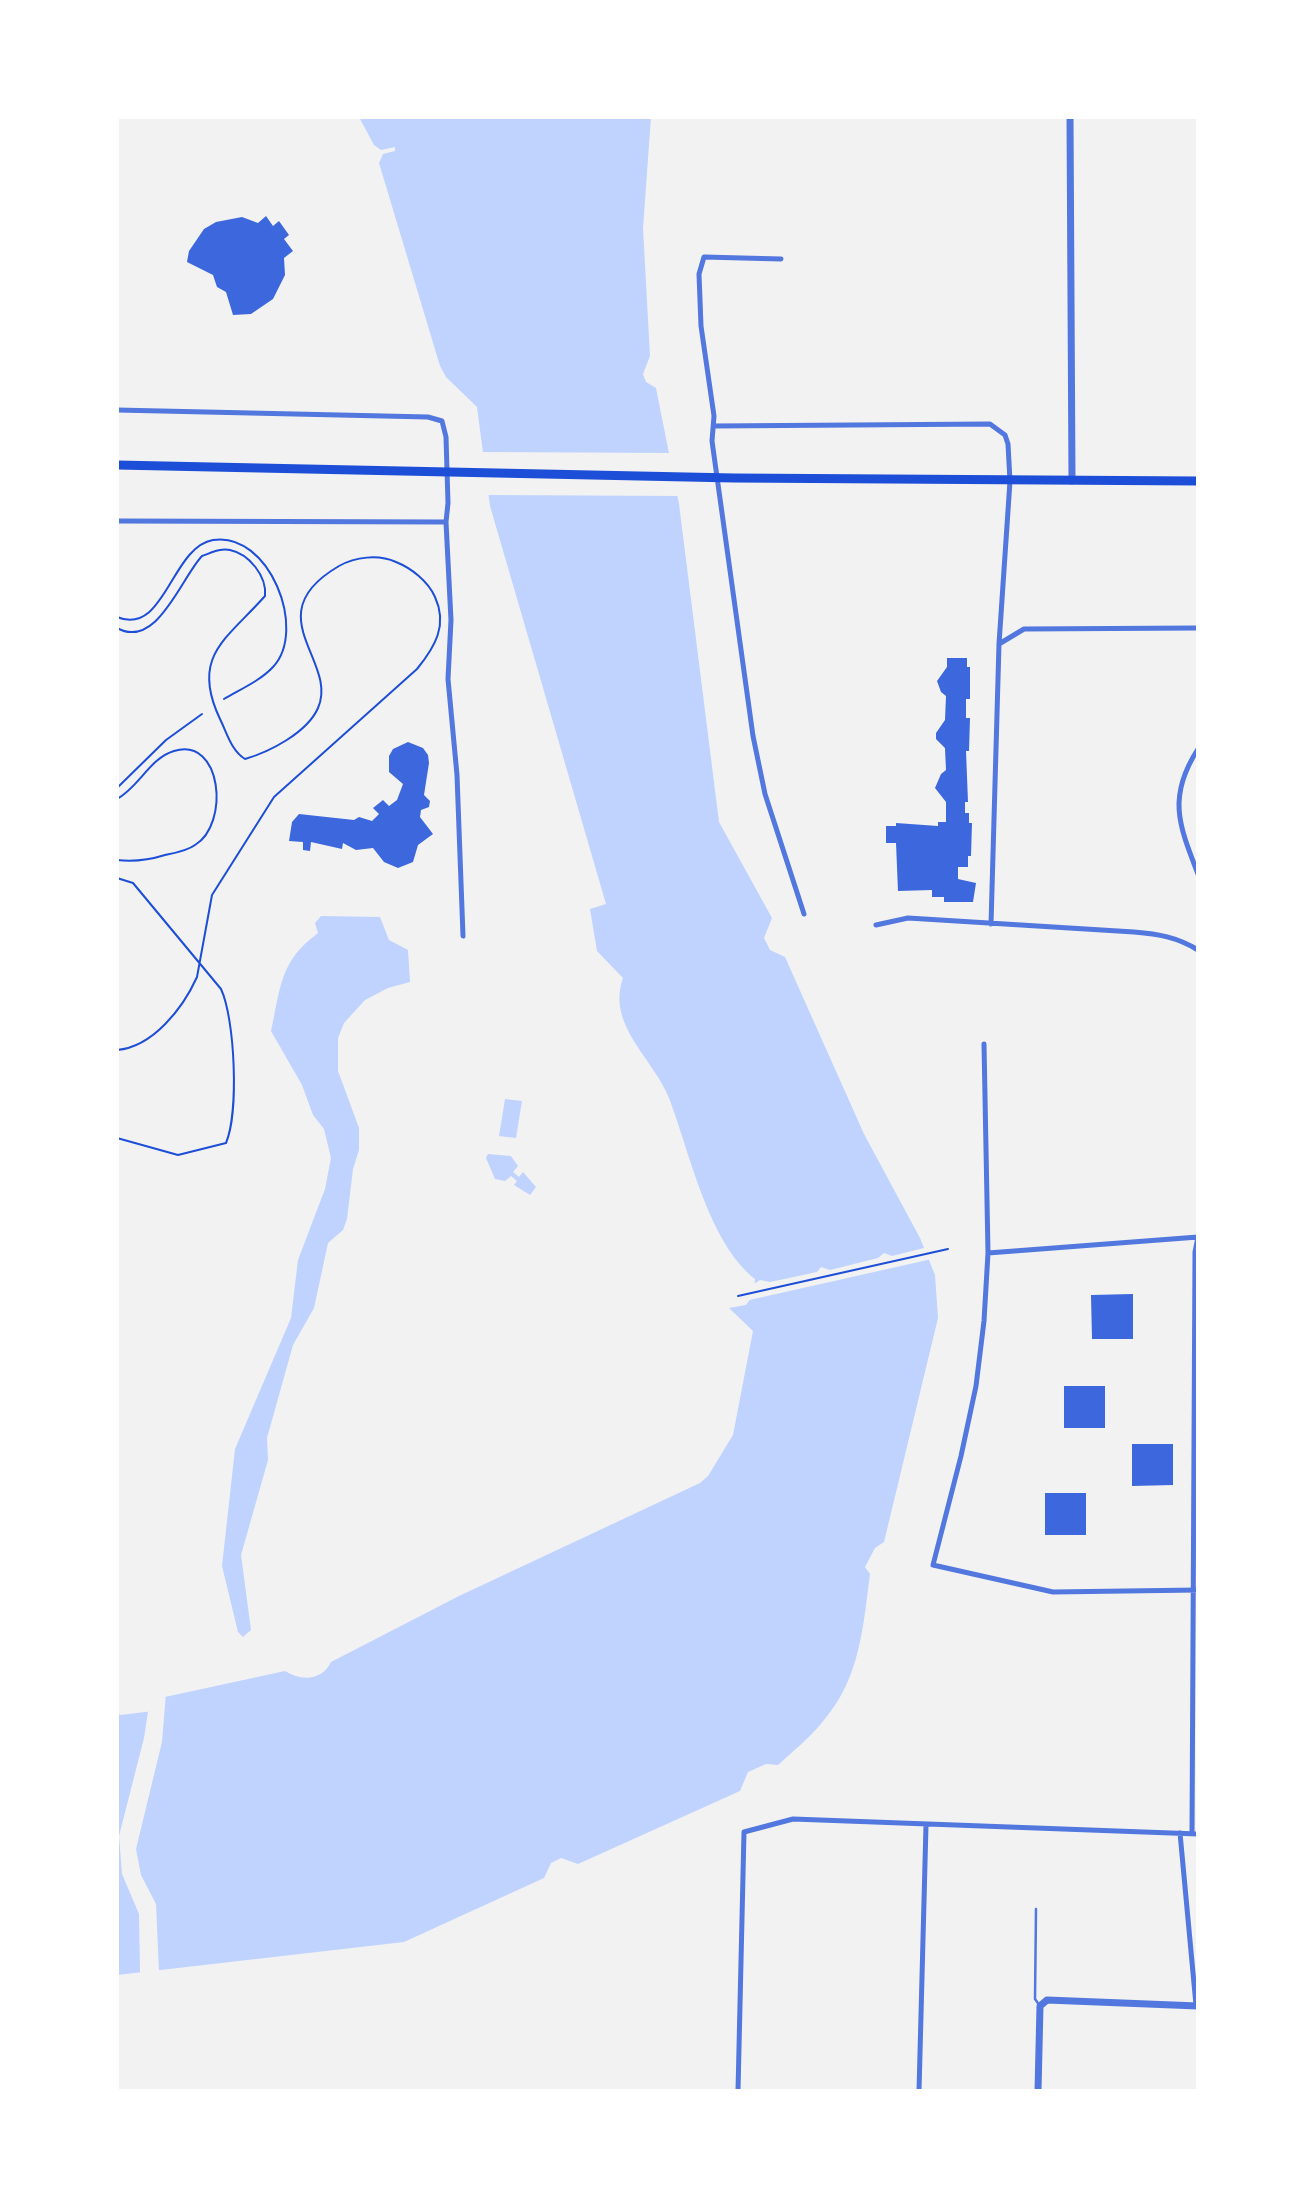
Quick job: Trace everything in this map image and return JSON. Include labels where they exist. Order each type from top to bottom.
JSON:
[{"type":"main road","points":[[117,465],[734,478],[1198,481]]},
{"type":"street","points":[[1070,117],[1072,481]]},
{"type":"street","points":[[781,259],[709,256],[702,259],[699,274],[701,326],[714,426],[712,442],[753,736],[765,794],[804,914]]},
{"type":"street","points":[[117,410],[435,418],[442,421],[446,437],[449,503],[446,522],[451,620],[448,679],[457,775],[463,936]]},
{"type":"street","points":[[714,426],[990,424],[1005,435],[1010,481],[999,644],[991,924]]},
{"type":"street","points":[[117,521],[446,522]]},
{"type":"street","points":[[999,644],[1024,629],[1198,628]]},
{"type":"street","points":[[1198,749],[1181,784],[1178,800],[1180,830],[1198,874]]},
{"type":"street","points":[[876,925],[908,918],[1163,934],[1198,950]]},
{"type":"street","points":[[984,1044],[988,1253],[984,1321],[976,1385],[933,1565],[1053,1592],[1196,1590]]},
{"type":"street","points":[[738,2091],[744,1832],[793,1819],[1195,1834],[1195,1261],[1198,1237],[988,1253]]},
{"type":"street","points":[[919,2091],[926,1825]]},
{"type":"street","points":[[1038,2091],[1040,2006],[1047,2000],[1197,2006],[1180,1833]]},
{"type":"lane","points":[[1036,1909],[1035,1999],[1040,2006]]},
{"type":"path","points":[[117,617],[128,621],[141,619],[154,608],[189,554],[198,545],[211,540],[227,539],[244,545],[265,562],[272,573],[284,613],[286,630],[284,645],[274,667],[224,699]]},
{"type":"path","points":[[117,628],[133,632],[144,631],[157,621],[202,556],[230,550],[247,559],[258,570],[266,586],[265,596],[222,641],[213,654],[209,673],[211,699],[231,743],[245,760],[265,753],[307,723],[320,705],[320,675],[307,649],[301,621],[307,596],[328,573],[354,561],[386,557],[419,577],[433,592],[439,606],[439,633],[434,648],[417,670],[274,797],[212,895],[192,989],[156,1033],[131,1048],[117,1050]]},
{"type":"path","points":[[117,788],[166,740],[202,713]]},
{"type":"path","points":[[117,799],[163,756],[181,749],[199,755],[206,761],[219,791],[209,829],[197,844],[158,857],[117,860]]},
{"type":"path","points":[[117,878],[133,883],[200,960],[226,999],[235,1107],[233,1126],[226,1143],[178,1155],[117,1139]]},
{"type":"path","points":[[117,1023],[117,1039]]},
{"type":"path","points":[[738,1296],[948,1250]]},
{"type":"water","points":[[359,117],[651,117],[643,228],[650,356],[643,374],[646,382],[656,388],[679,504],[719,822],[772,918],[764,938],[770,950],[785,957],[864,1134],[920,1238],[935,1275],[938,1318],[884,1542],[875,1548],[865,1567],[870,1574],[862,1632],[853,1669],[836,1704],[824,1720],[778,1765],[766,1764],[748,1772],[740,1791],[578,1864],[561,1858],[551,1863],[544,1878],[404,1942],[117,1975],[117,1713],[121,1715],[153,1711],[165,1697],[285,1671],[304,1678],[317,1676],[331,1662],[459,1596],[700,1483],[708,1476],[733,1435],[753,1331],[729,1308],[746,1305],[754,1294],[755,1279],[739,1263],[713,1220],[669,1098],[626,1026],[619,995],[623,978],[597,951],[590,909],[606,904],[490,506],[477,407],[446,377],[440,366],[379,163],[383,154],[395,151],[395,147],[381,150],[374,145]]},
{"type":"water","points":[[321,916],[380,917],[389,940],[408,950],[410,982],[388,988],[365,1000],[344,1023],[338,1038],[338,1071],[359,1128],[359,1150],[353,1169],[347,1219],[343,1230],[328,1243],[314,1308],[293,1345],[267,1438],[268,1460],[241,1555],[251,1630],[243,1637],[238,1632],[222,1566],[235,1449],[291,1318],[298,1260],[325,1189],[331,1158],[324,1129],[313,1115],[302,1085],[271,1031],[284,976],[296,954],[318,933],[315,923]]},
{"type":"water","points":[[505,1099],[522,1101],[516,1138],[499,1136]]},
{"type":"water","points":[[488,1154],[511,1156],[518,1166],[513,1172],[519,1177],[523,1172],[536,1187],[530,1195],[514,1185],[517,1181],[511,1176],[505,1181],[495,1179],[486,1158]]},
{"type":"pier","points":[[479,452],[674,453],[682,496],[485,495]]},
{"type":"pier","points":[[928,1247],[932,1259],[745,1301],[751,1286],[760,1280],[770,1282],[817,1272],[821,1267],[830,1270],[878,1258],[884,1253],[892,1256]]},
{"type":"pier","points":[[166,1693],[162,1742],[136,1849],[141,1875],[156,1904],[159,1971],[140,1973],[139,1914],[122,1874],[119,1836],[144,1738],[150,1698]]},
{"type":"building","points":[[266,216],[273,226],[279,221],[289,235],[284,239],[293,251],[284,258],[285,275],[273,299],[251,314],[233,315],[226,292],[217,287],[213,275],[187,262],[189,251],[204,229],[216,222],[242,217],[258,223]]},
{"type":"building","points":[[947,658],[967,658],[967,667],[970,667],[970,699],[966,699],[966,718],[970,718],[969,751],[966,751],[968,802],[965,802],[965,813],[969,813],[969,823],[972,823],[971,856],[968,856],[968,867],[958,867],[958,879],[976,883],[973,902],[944,902],[944,897],[932,897],[932,890],[898,891],[896,843],[886,843],[886,826],[896,826],[896,823],[938,826],[938,822],[946,822],[946,802],[935,788],[941,774],[946,770],[945,748],[936,739],[936,733],[945,720],[946,696],[941,692],[937,681],[947,667]]},
{"type":"building","points":[[408,742],[423,748],[428,755],[424,795],[430,801],[429,807],[421,810],[420,817],[433,834],[418,845],[413,862],[398,868],[384,862],[373,848],[356,850],[343,843],[342,849],[311,842],[310,851],[303,850],[303,842],[289,841],[292,822],[299,814],[354,820],[359,817],[372,821],[379,814],[373,808],[383,800],[389,806],[397,800],[403,784],[389,772],[389,756],[393,749]]},
{"type":"building","points":[[1133,1294],[1133,1339],[1092,1339],[1091,1295]]},
{"type":"building","points":[[1064,1386],[1105,1386],[1105,1428],[1064,1428]]},
{"type":"building","points":[[1132,1444],[1173,1444],[1173,1485],[1132,1486]]},
{"type":"building","points":[[1045,1493],[1086,1493],[1086,1535],[1045,1535]]}]
